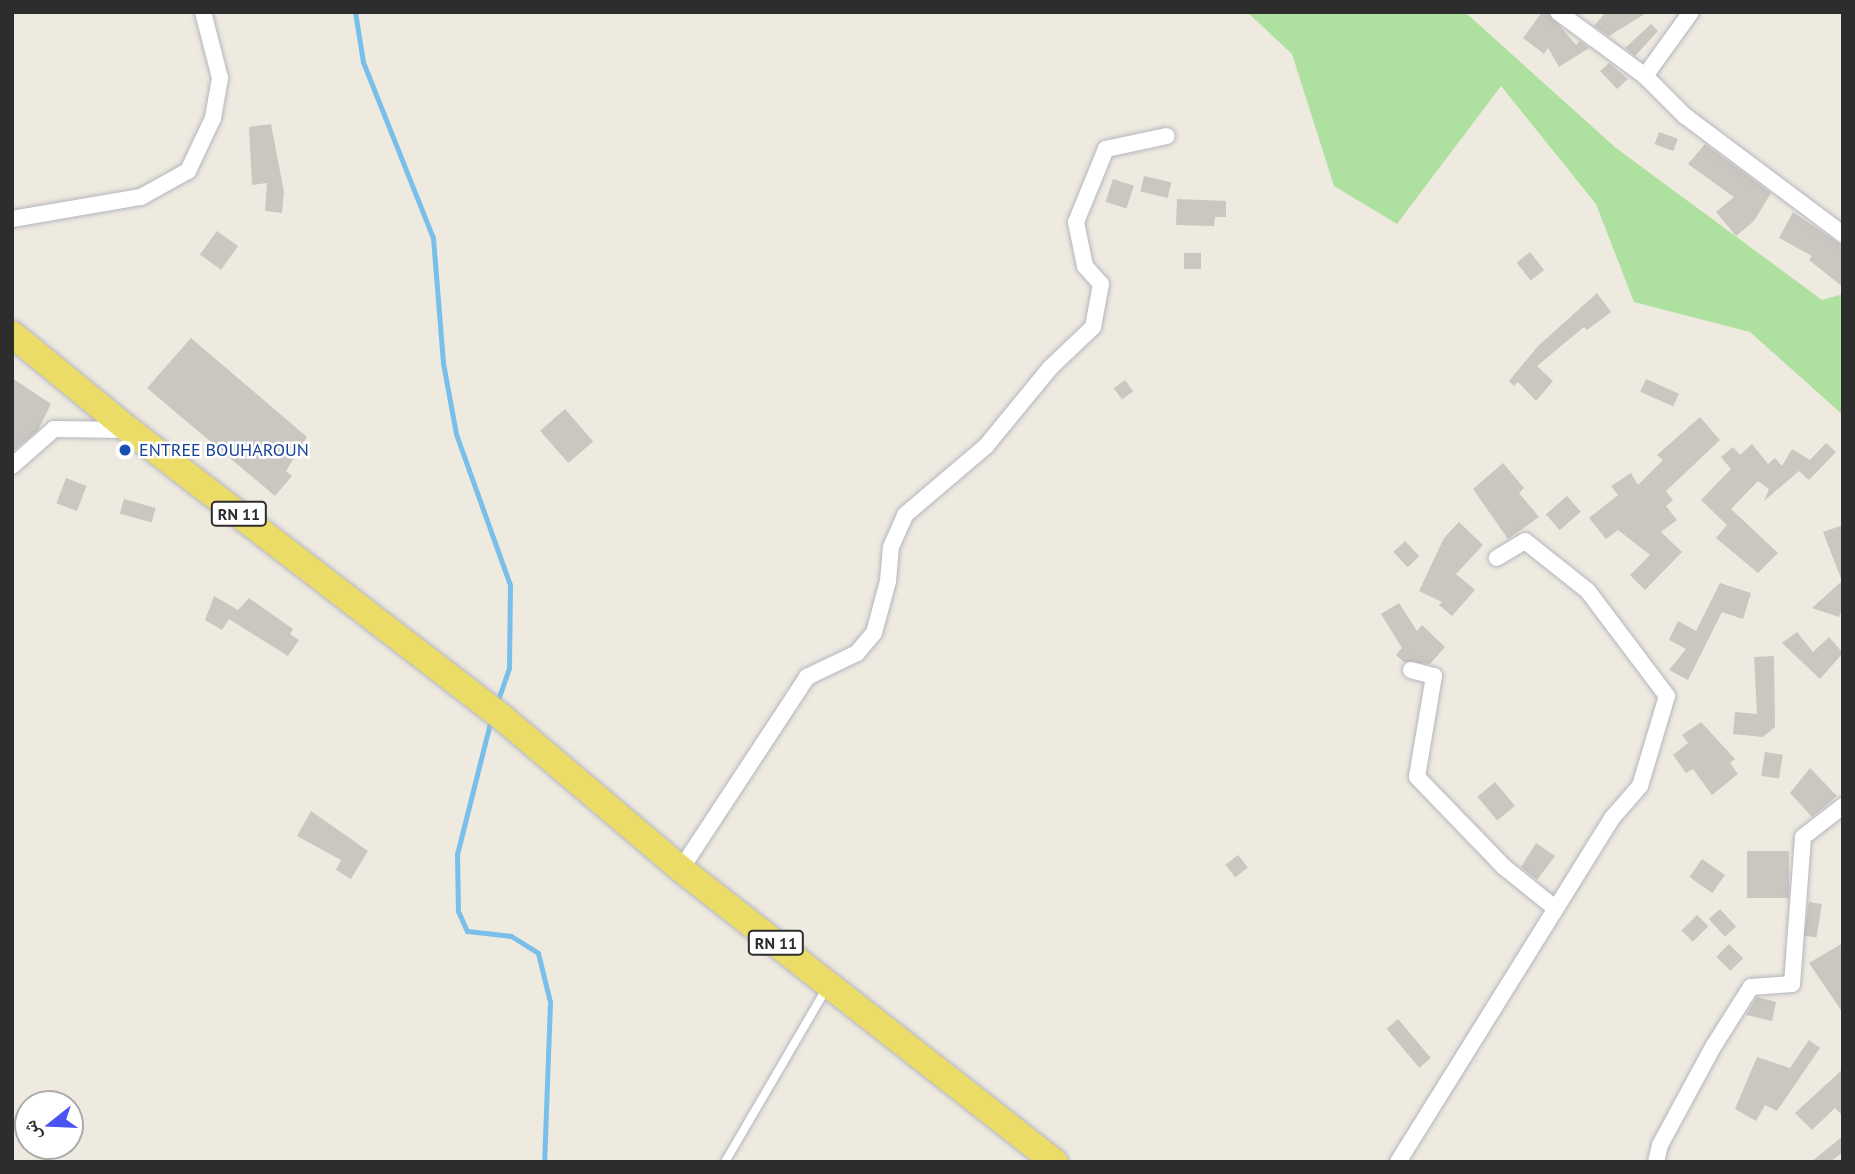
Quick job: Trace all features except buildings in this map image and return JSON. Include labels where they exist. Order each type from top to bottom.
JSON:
[{"type":"main road","name":"RN 11","points":[[12,334],[129,430],[503,718],[681,869],[1055,1162]]},
{"type":"street","points":[[12,219],[141,197],[188,171],[213,118],[220,78],[202,12]]},
{"type":"street","points":[[1558,12],[1645,76],[1685,116],[1843,234]]},
{"type":"street","points":[[1645,76],[1691,12]]},
{"type":"street","points":[[681,869],[807,677],[857,653],[874,633],[891,547],[905,515],[986,446],[1051,367],[1093,327],[1101,284],[1085,266],[1076,222],[1106,149],[1167,136]]},
{"type":"street","points":[[12,466],[54,429],[129,430]]},
{"type":"street","points":[[1398,1162],[1613,817],[1640,786],[1667,696],[1588,591],[1525,541],[1497,558]]},
{"type":"street","points":[[1411,670],[1434,676],[1417,777],[1504,867],[1555,908]]},
{"type":"street","points":[[1656,1162],[1660,1145],[1706,1059],[1751,987],[1792,984],[1803,837],[1843,806]]},
{"type":"lane","points":[[725,1162],[829,984]]},
{"type":"green space","points":[[1247,12],[1465,12],[1616,148],[1822,300],[1843,294],[1843,415],[1750,332],[1634,302],[1596,204],[1501,86],[1397,224],[1334,186],[1292,54]]},
{"type":"waterway","points":[[355,12],[363,62],[433,238],[443,363],[456,434],[510,585],[509,668],[497,703]]},
{"type":"waterway","points":[[491,719],[457,854],[458,911],[467,931],[511,936],[538,953],[550,1002],[544,1162]]},
{"type":"place","name":"ENTREE BOUHAROUN","points":[[125,450]]}]
